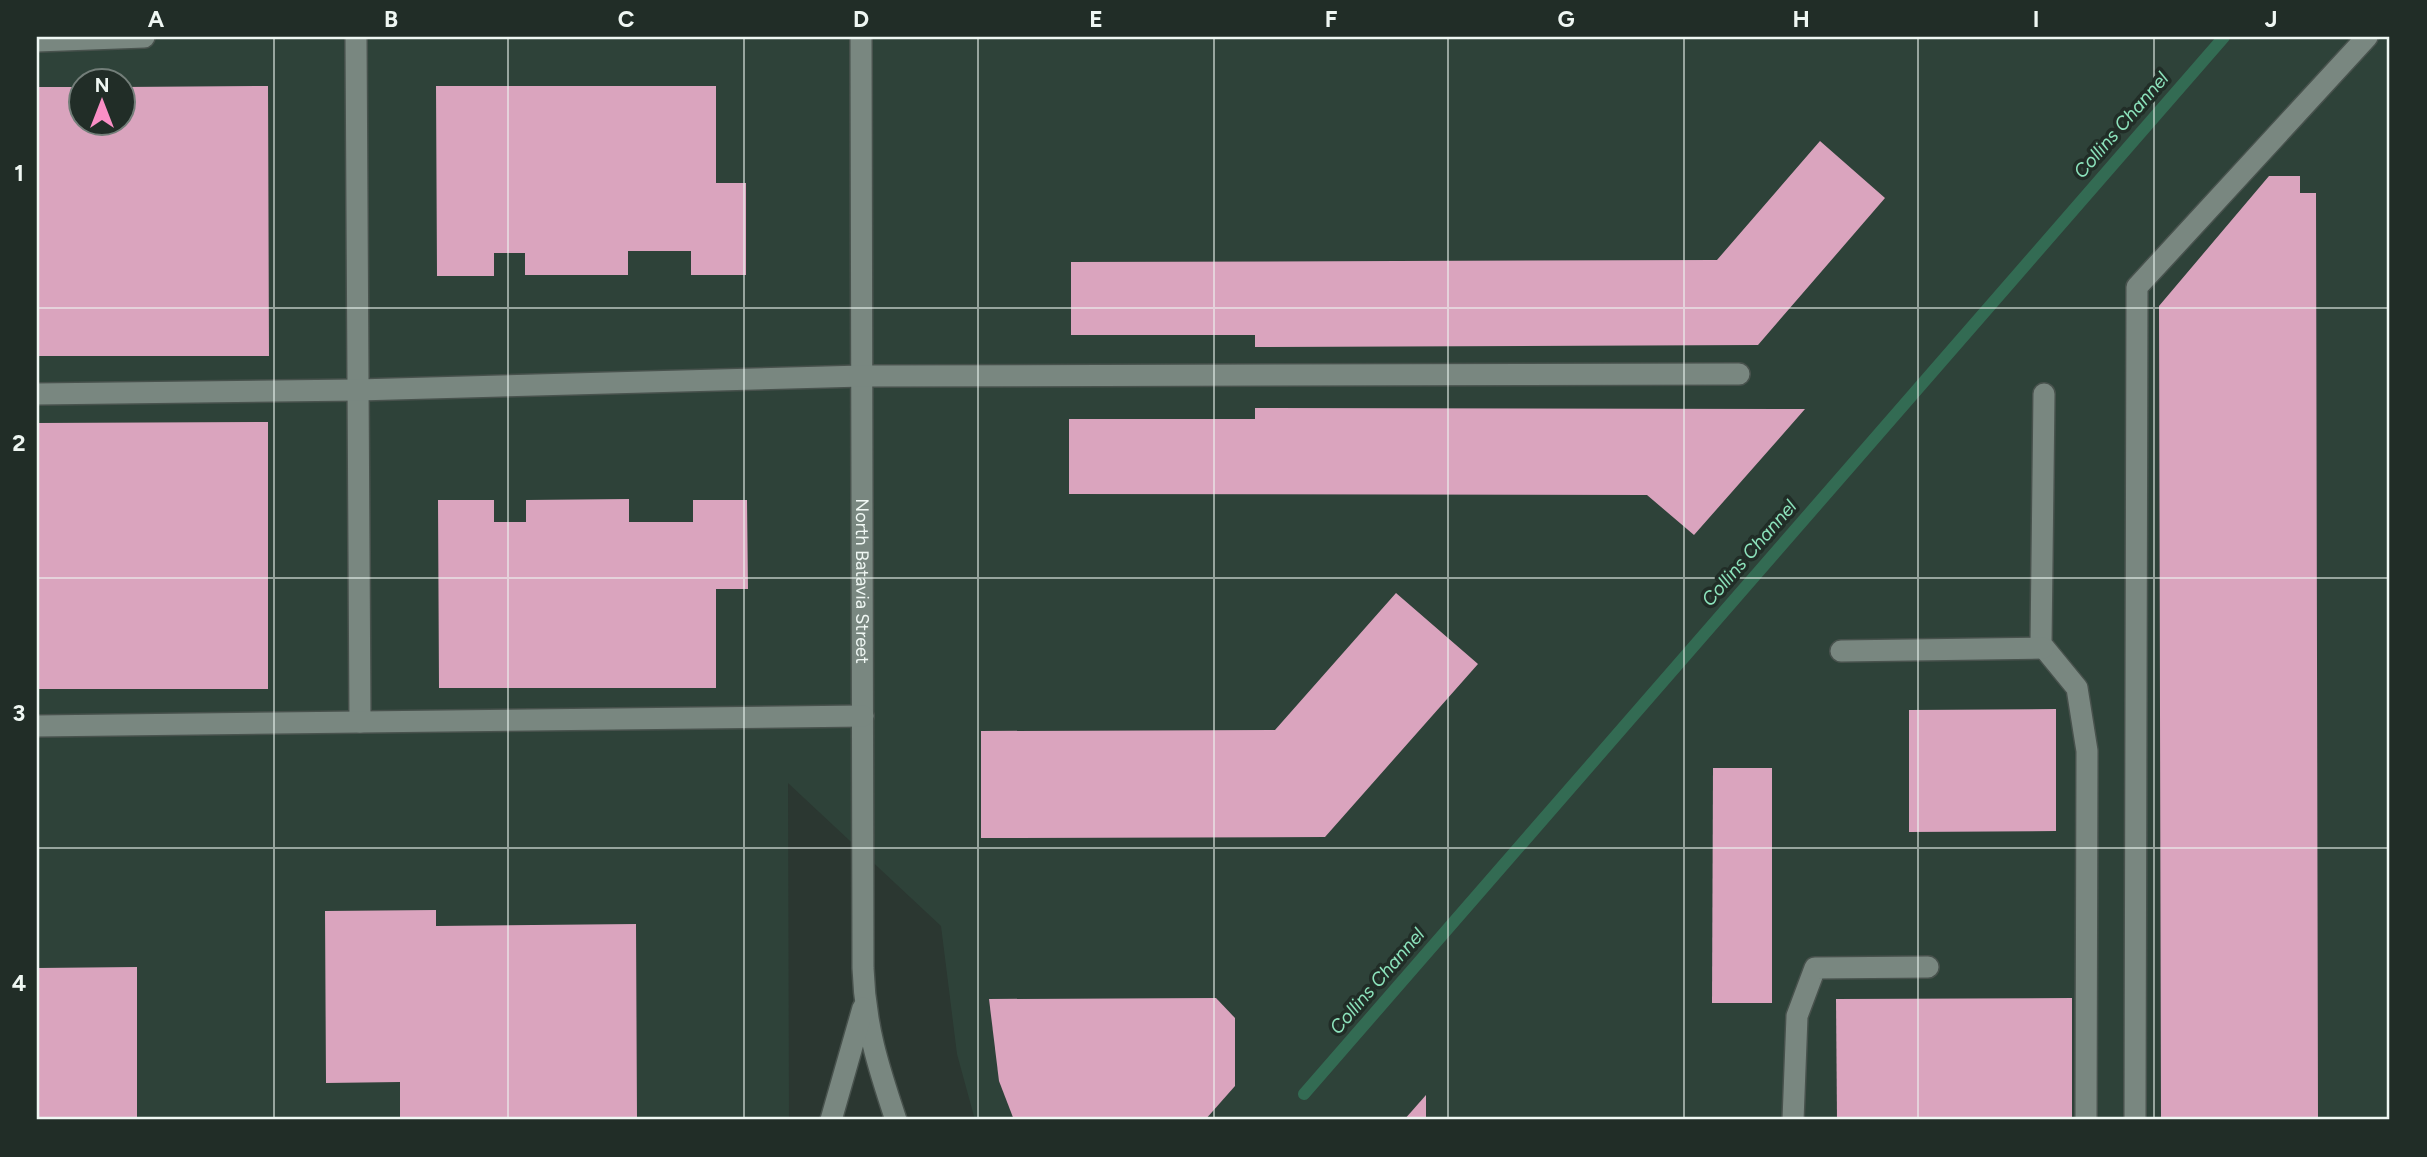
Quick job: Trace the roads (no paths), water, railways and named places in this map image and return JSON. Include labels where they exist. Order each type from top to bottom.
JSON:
[{"type":"street","points":[[37,41],[144,37]]},
{"type":"street","points":[[356,37],[360,722]]},
{"type":"street","name":"North Batavia Street","points":[[861,37],[864,1003],[871,1047],[896,1120]]},
{"type":"street","points":[[2135,1120],[2137,287],[2367,37]]},
{"type":"street","points":[[37,394],[358,390],[862,376],[1739,374]]},
{"type":"street","points":[[2045,394],[2041,644],[2077,688],[2087,751],[2086,1120]]},
{"type":"street","points":[[1841,652],[2043,648]]},
{"type":"street","points":[[37,726],[863,716]]},
{"type":"street","points":[[1793,1120],[1797,1016],[1815,968],[1928,967]]},
{"type":"street","points":[[831,1120],[864,1003]]},
{"type":"waterway","name":"Collins Channel","points":[[1304,1094],[2224,37]]}]
